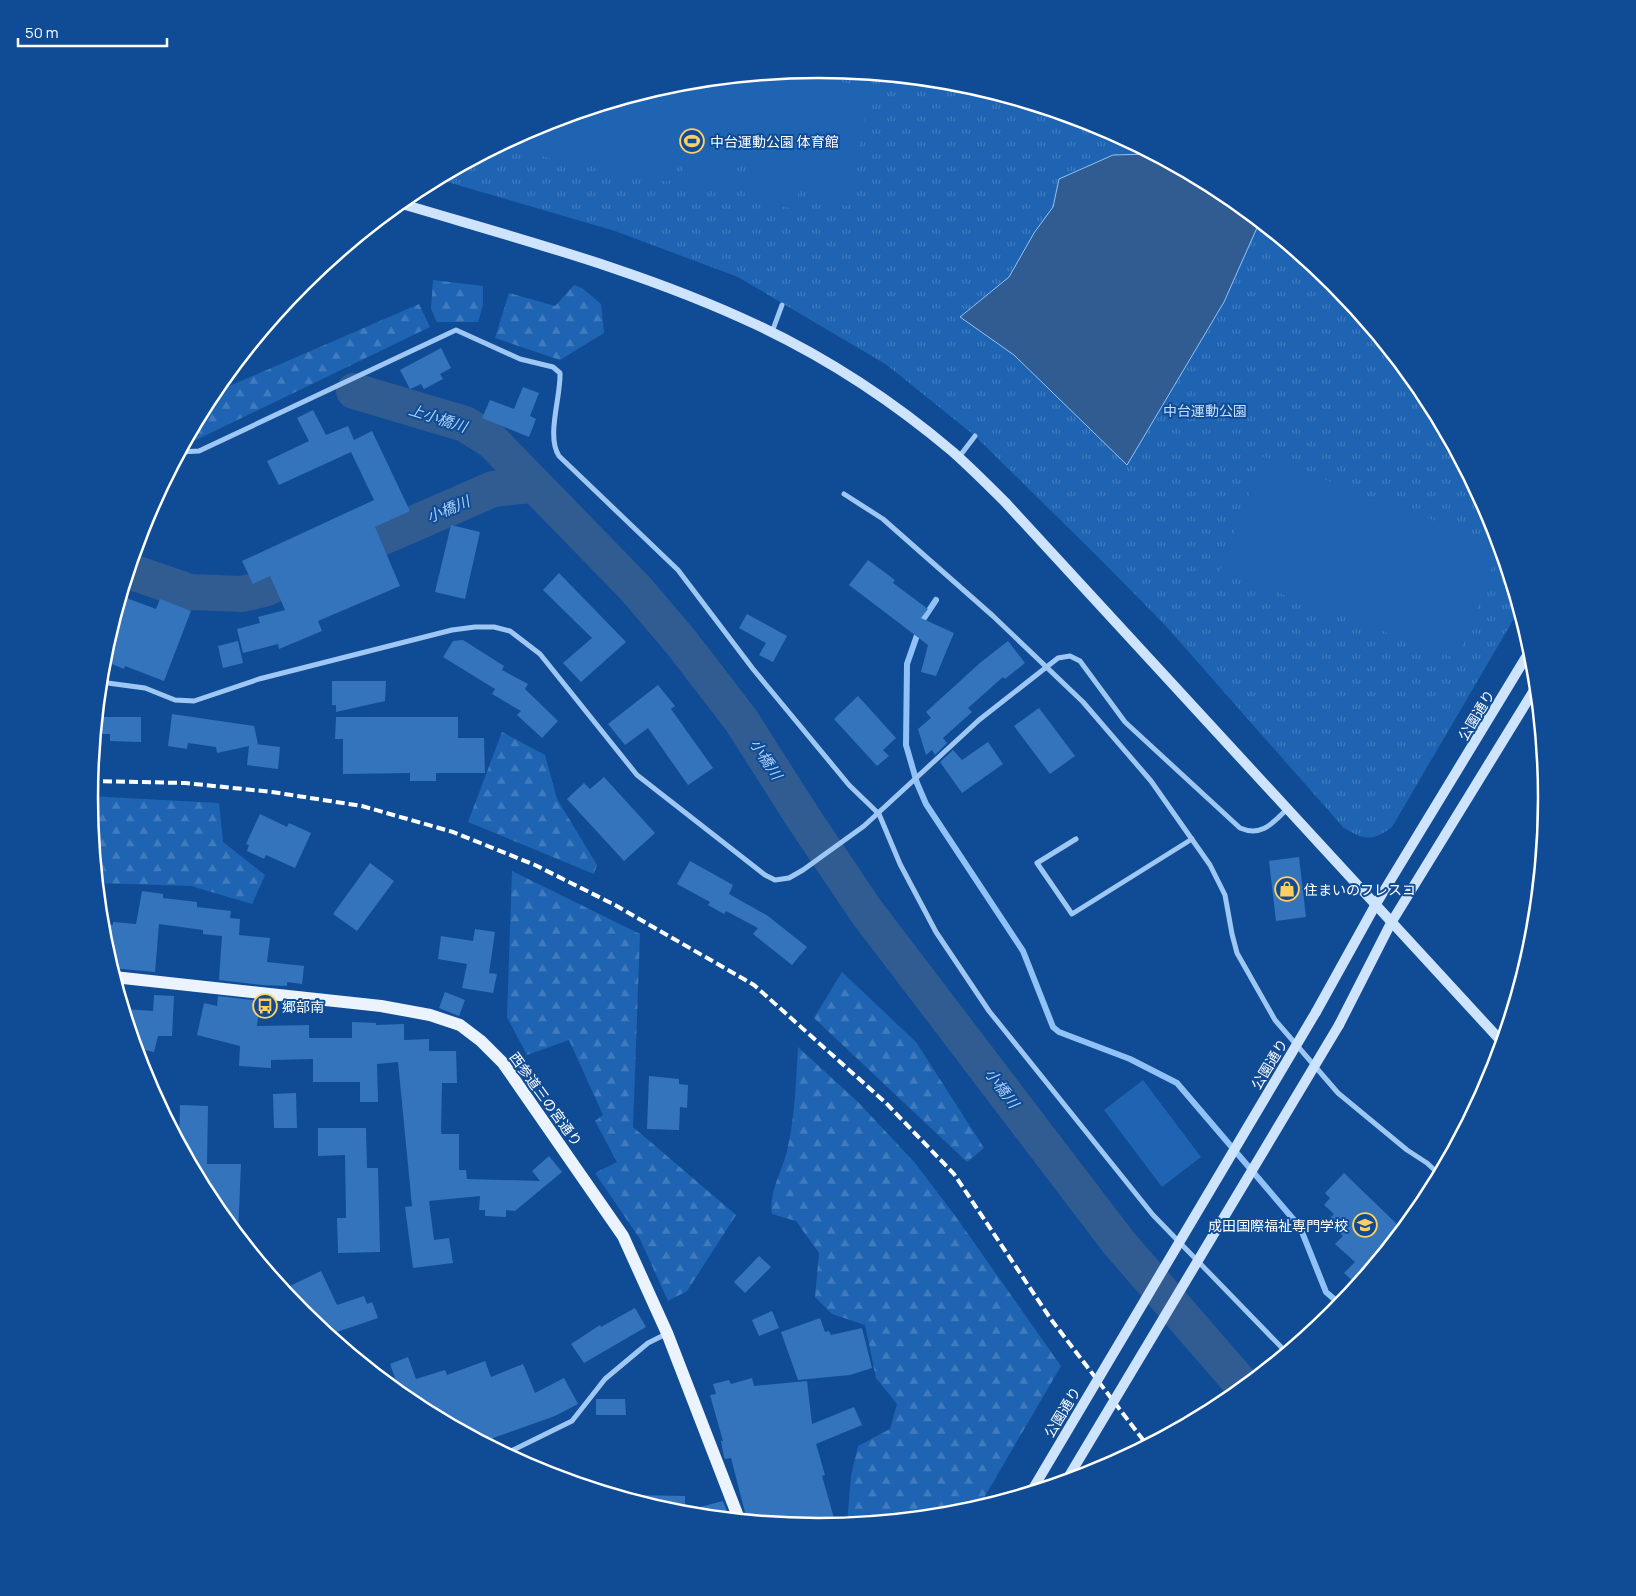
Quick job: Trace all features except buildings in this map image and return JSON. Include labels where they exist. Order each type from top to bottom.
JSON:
[{"type":"main road","name":"西参道三の宮通り","points":[[120,978],[381,1006],[430,1015],[460,1025],[481,1040],[503,1063],[618,1228],[668,1333],[736,1513]]},
{"type":"street","points":[[408,206],[652,282],[707,302],[772,332],[856,381],[959,458],[1005,502],[1286,810],[1376,904],[1497,1037]]},
{"type":"street","points":[[772,332],[782,306]]},
{"type":"street","points":[[187,452],[199,451],[456,330],[520,359],[553,367],[560,373],[561,390],[554,442],[559,456],[678,570],[753,669],[849,785],[879,814],[900,864],[936,932],[989,1011],[1153,1215],[1283,1349]]},
{"type":"street","points":[[959,458],[975,436]]},
{"type":"street","points":[[844,494],[883,519],[994,616],[1083,702],[1151,781],[1210,864],[1225,895],[1237,953],[1275,1020],[1338,1093],[1407,1150],[1435,1170]]},
{"type":"street","points":[[107,683],[145,688],[175,700],[194,701],[259,679],[452,630],[494,627],[510,632],[540,654],[637,775],[764,875],[776,880],[789,878],[803,870],[864,826],[979,720],[1058,658],[1070,656],[1080,661],[1125,722],[1240,828],[1249,832],[1258,832],[1268,828],[1286,810]]},
{"type":"street","name":"公園通り","points":[[1036,1484],[1316,1012],[1376,904],[1525,659]]},
{"type":"street","points":[[1071,1472],[1339,1025],[1392,923],[1531,696]]},
{"type":"street","points":[[1076,839],[1038,862],[1072,914],[1192,839]]},
{"type":"street","points":[[513,1450],[572,1421],[605,1379],[648,1343],[668,1333]]},
{"type":"green space","name":"中台運動公園 体育館","points":[[818,78],[871,88],[847,206],[807,198],[811,178],[802,176],[795,209],[744,199],[750,165],[736,162],[729,194],[679,184],[686,152],[676,150],[669,182],[521,152],[523,141],[542,132],[632,102],[677,91],[771,79]]},
{"type":"green space","name":"中台運動公園","points":[[771,79],[865,79],[959,91],[1004,102],[1094,132],[1178,174],[1257,226],[1293,256],[1360,323],[1390,359],[1417,398],[1442,438],[1484,522],[1515,617],[1392,827],[1379,835],[1368,838],[1356,835],[1343,827],[1165,625],[1098,557],[975,436],[887,365],[738,277],[615,231],[446,182],[499,152],[542,132],[632,102],[677,91]]},
{"type":"green space","points":[[433,280],[483,286],[483,305],[478,322],[437,322],[431,309]]},
{"type":"green space","points":[[574,285],[582,288],[601,304],[604,333],[560,360],[495,338],[509,293],[555,306]]},
{"type":"green space","points":[[419,304],[430,327],[193,440],[226,387]]},
{"type":"green space","points":[[1420,403],[1436,429],[1414,421]]},
{"type":"green space","points":[[1263,457],[1491,542],[1496,555],[1458,659],[1220,571]]},
{"type":"green space","points":[[502,732],[545,755],[557,799],[597,865],[594,874],[468,822]]},
{"type":"green space","points":[[98,796],[219,803],[223,842],[265,875],[252,904],[191,886],[103,883],[99,845]]},
{"type":"green space","points":[[512,871],[640,934],[633,1127],[736,1215],[687,1291],[668,1301],[640,1239],[595,1173],[617,1162],[595,1121],[603,1115],[569,1040],[527,1055],[507,1017]]},
{"type":"green space","points":[[842,972],[916,1042],[984,1148],[967,1162],[814,1018]]},
{"type":"green space","points":[[798,1047],[859,1103],[915,1163],[956,1217],[1061,1366],[983,1499],[959,1505],[912,1512],[848,1517],[851,1476],[858,1446],[890,1429],[897,1404],[876,1378],[865,1325],[832,1314],[815,1297],[819,1253],[796,1221],[772,1214],[772,1198],[787,1151],[795,1099]]},
{"type":"green space","points":[[1143,1080],[1201,1157],[1162,1187],[1104,1110]]},
{"type":"shaded area","points":[[1141,154],[1178,174],[1258,226],[1224,302],[1127,465],[1014,355],[960,317],[1009,277],[1034,233],[1053,207],[1059,179],[1113,155]]},
{"type":"waterway","name":"小橋川","points":[[354,391],[465,424],[492,441],[635,588],[681,642],[741,720],[866,911],[1119,1243],[1240,1382]]},
{"type":"waterway","name":"小橋川","points":[[134,573],[190,592],[242,594],[264,589],[493,489],[532,485]]},
{"type":"waterway","points":[[936,600],[922,621],[907,664],[906,745],[917,783],[926,804],[1023,951],[1053,1027],[1059,1032],[1130,1059],[1177,1083],[1300,1227],[1326,1292],[1334,1299]]},
{"type":"railway","points":[[98,781],[185,783],[272,792],[362,806],[453,832],[535,865],[615,905],[754,985],[886,1103],[954,1174],[1050,1318],[1144,1440]]},
{"type":"place","name":"中台運動公園 体育館","points":[[692,141]]},
{"type":"place","name":"住まいのフレスコ","points":[[1287,889]]},
{"type":"place","name":"郷部南","points":[[265,1006]]},
{"type":"place","name":"成田国際福祉専門学校","points":[[1365,1225]]},
{"type":"water label","name":"上小橋川","points":[[438,418]]}]
